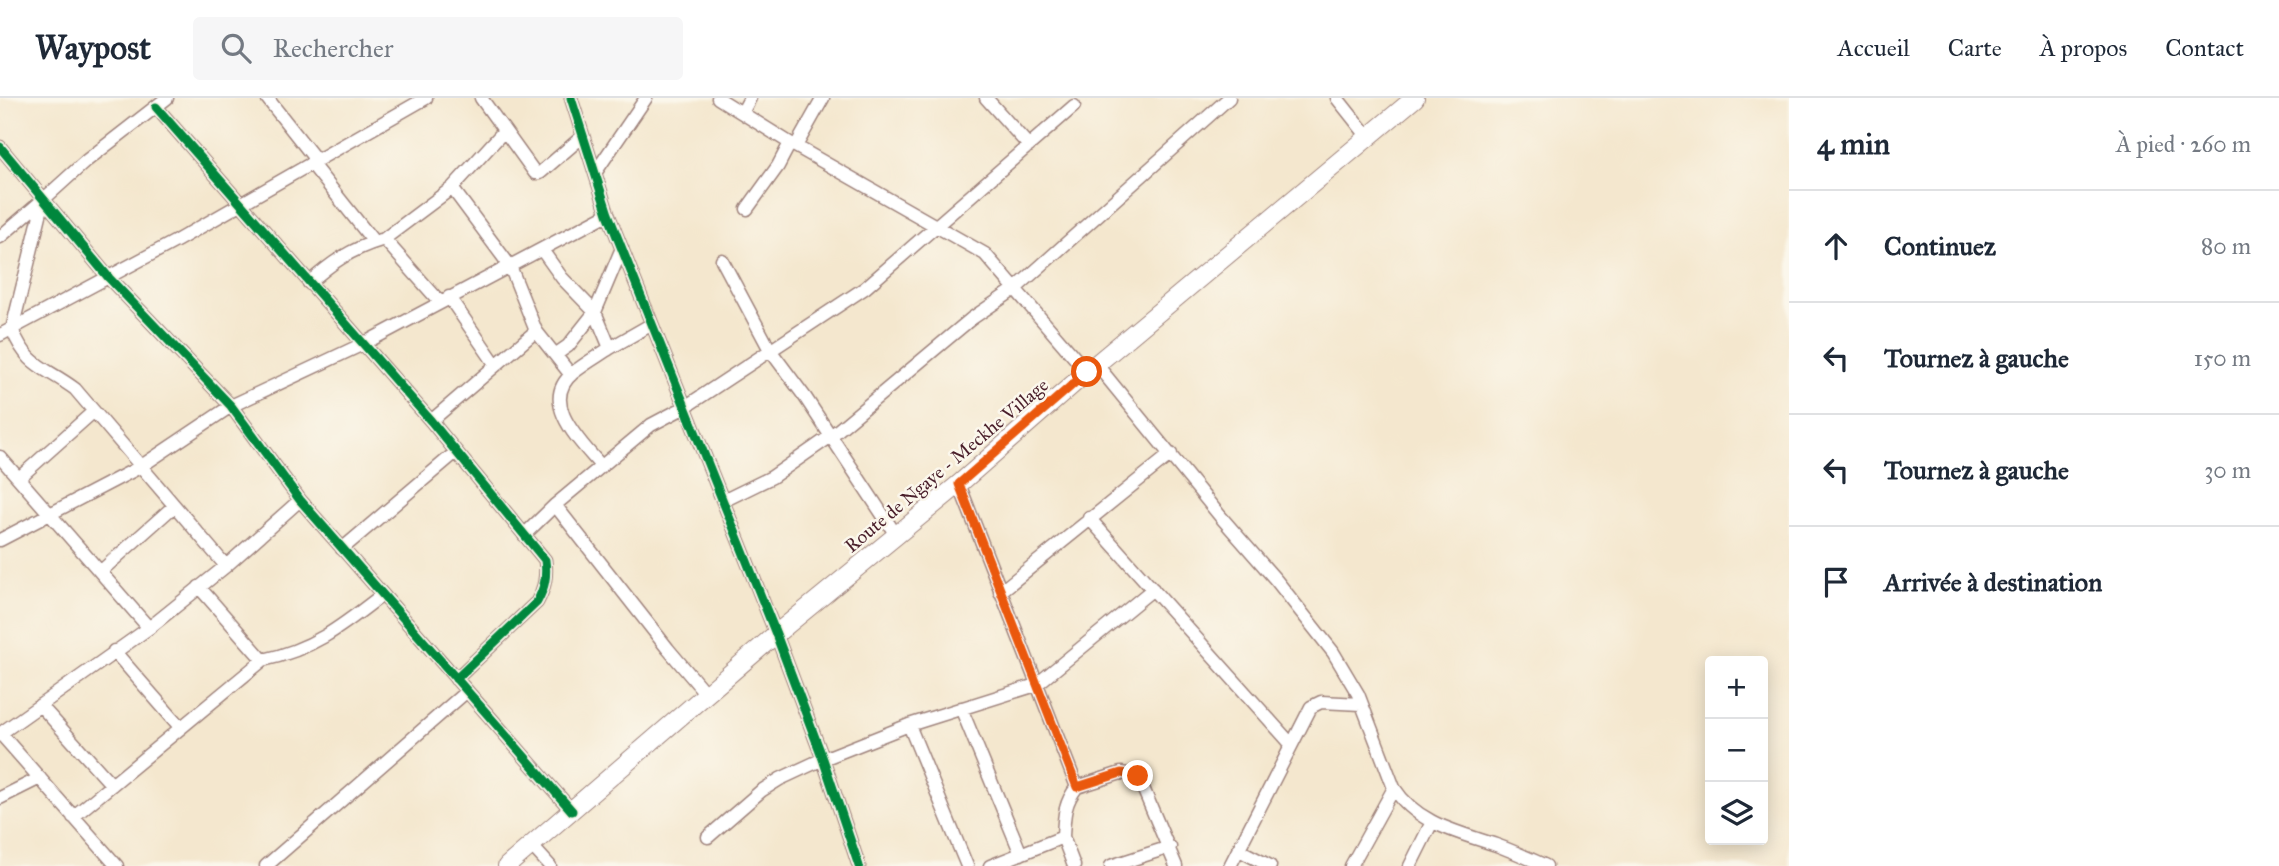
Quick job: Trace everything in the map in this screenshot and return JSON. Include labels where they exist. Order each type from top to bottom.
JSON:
[{"type":"main road","name":"Route de Ngaye - Meckhe Village","points":[[506,866],[776,634],[959,484],[1415,98]]},
{"type":"street","points":[[0,237],[86,161],[167,98]]},
{"type":"street","points":[[267,98],[379,241],[445,299],[496,365]]},
{"type":"street","points":[[0,335],[109,278],[426,98]]},
{"type":"street","points":[[481,98],[535,173],[540,173],[583,136]]},
{"type":"street","points":[[571,98],[608,214],[776,634],[859,866]]},
{"type":"street","points":[[595,173],[646,98]]},
{"type":"street","points":[[718,98],[985,254],[1171,454],[1334,652],[1361,704],[1394,788],[1402,801],[1433,822],[1546,866]]},
{"type":"street","points":[[742,113],[750,98]]},
{"type":"street","points":[[747,209],[823,98]]},
{"type":"street","points":[[986,98],[1029,146]]},
{"type":"street","points":[[723,501],[772,477],[831,436],[971,319],[1016,289],[1229,98]]},
{"type":"street","points":[[1337,98],[1368,137]]},
{"type":"street","points":[[524,535],[555,505],[651,425],[685,407],[865,288],[1074,106]]},
{"type":"street","points":[[156,107],[431,421],[545,560],[547,574],[544,589],[537,602],[456,679]]},
{"type":"street","points":[[309,282],[337,259],[379,241],[452,188],[504,131]]},
{"type":"street","points":[[0,147],[109,278],[231,406],[300,500],[572,810]]},
{"type":"street","points":[[452,188],[510,267],[536,331],[571,374]]},
{"type":"street","points":[[44,199],[12,329],[28,358],[75,389],[226,566]]},
{"type":"street","points":[[0,540],[140,467],[231,406],[363,344],[608,214]]},
{"type":"street","points":[[555,355],[568,346],[595,312],[622,248]]},
{"type":"street","points":[[542,250],[562,278],[595,312],[610,348]]},
{"type":"street","points":[[722,260],[770,350],[896,535]]},
{"type":"street","points":[[601,466],[571,430],[559,402],[560,390],[571,374],[652,324]]},
{"type":"street","points":[[431,421],[536,331]]},
{"type":"street","points":[[19,478],[93,412]]},
{"type":"street","points":[[342,549],[456,452]]},
{"type":"street","points":[[1000,592],[1171,454]]},
{"type":"street","points":[[0,457],[149,628]]},
{"type":"street","points":[[959,484],[1077,787]]},
{"type":"street","points":[[117,866],[0,733],[149,628],[226,566],[300,500]]},
{"type":"street","points":[[555,505],[668,649],[708,695]]},
{"type":"street","points":[[100,572],[174,506]]},
{"type":"street","points":[[1089,519],[1291,744]]},
{"type":"street","points":[[199,587],[263,660]]},
{"type":"street","points":[[708,837],[761,791],[822,759],[909,725],[1036,685],[1153,589]]},
{"type":"street","points":[[73,817],[263,660],[290,654],[312,644],[382,595]]},
{"type":"street","points":[[114,651],[181,728]]},
{"type":"street","points":[[266,866],[467,691]]},
{"type":"street","points":[[1230,866],[1311,707],[1321,702],[1361,704]]},
{"type":"street","points":[[40,705],[111,785]]},
{"type":"street","points":[[961,708],[1021,854]]},
{"type":"street","points":[[909,725],[967,866]]},
{"type":"street","points":[[1074,866],[1063,837],[1064,811],[1068,798],[1077,787],[1121,773],[1138,776],[1176,866]]},
{"type":"street","points":[[0,798],[40,778]]},
{"type":"street","points":[[1351,866],[1394,788]]},
{"type":"street","points":[[1410,866],[1433,822]]},
{"type":"street","points":[[990,866],[1063,837]]},
{"type":"street","points":[[531,845],[550,866]]},
{"type":"street","points":[[1111,866],[1170,847]]},
{"type":"street","points":[[1239,850],[1270,866]]},
{"type":"cycle path","points":[[571,98],[608,214],[776,634],[823,759],[859,866]]},
{"type":"cycle path","points":[[156,107],[431,421],[545,560],[545,581],[537,602],[456,679]]},
{"type":"cycle path","points":[[0,147],[109,278],[231,406],[300,500],[572,811]]},
{"type":"route","points":[[1087,372],[959,484],[1077,787],[1121,773],[1138,776]]}]
